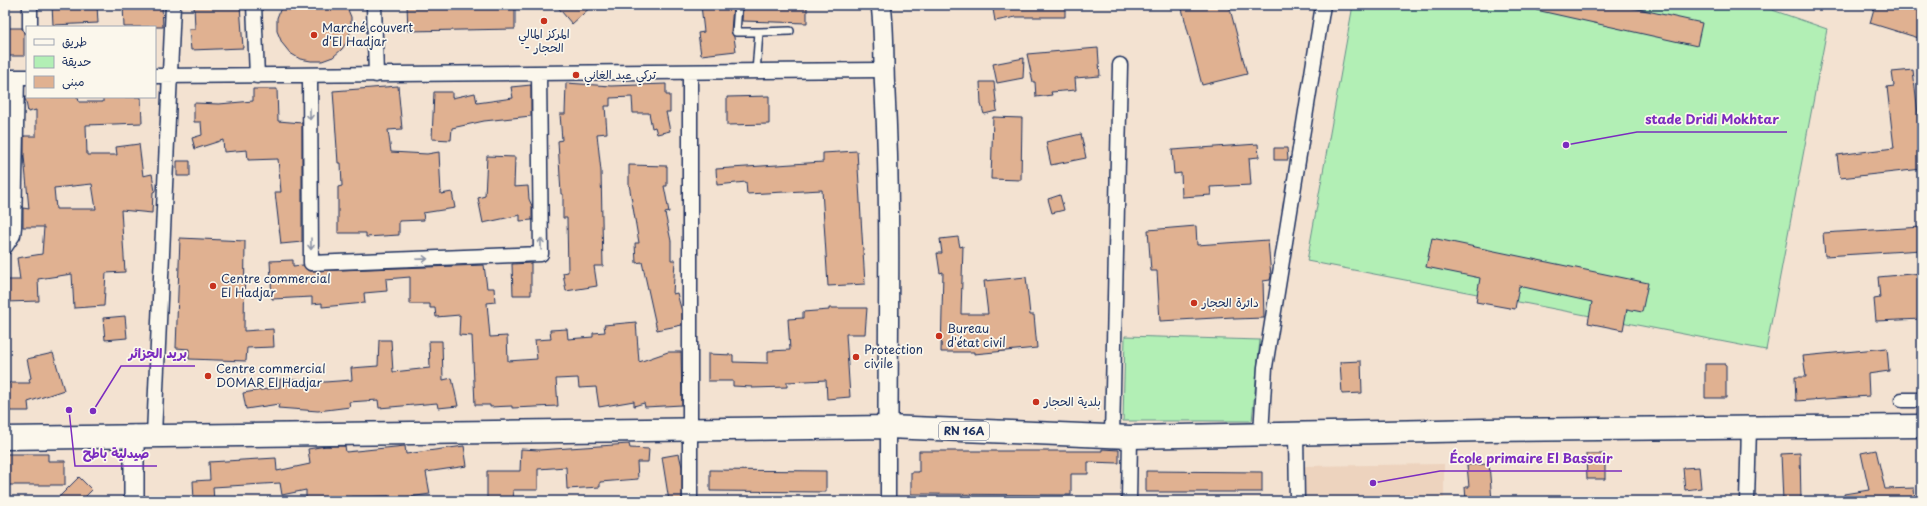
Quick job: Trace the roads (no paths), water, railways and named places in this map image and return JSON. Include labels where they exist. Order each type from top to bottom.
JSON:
[{"type":"main road","points":[[884,10],[883,70],[888,158],[888,427]]},
{"type":"main road","name":"RN 16A","points":[[5,438],[144,435],[888,427],[1121,437],[1750,427],[1922,426]]},
{"type":"main road","points":[[134,501],[144,435]]},
{"type":"street","points":[[30,5],[30,26]]},
{"type":"street","points":[[144,435],[170,76],[173,5]]},
{"type":"street","points":[[254,5],[257,76]]},
{"type":"street","points":[[374,5],[376,75]]},
{"type":"street","points":[[1262,434],[1265,367],[1323,5]]},
{"type":"street","points":[[1120,65],[1121,437],[1129,501]]},
{"type":"street","points":[[156,76],[690,73],[883,70]]},
{"type":"street","points":[[690,73],[690,501]]},
{"type":"street","points":[[310,75],[311,263],[541,254],[539,74]]},
{"type":"street","points":[[5,247],[13,235],[14,227],[16,77]]},
{"type":"street","points":[[1902,400],[1922,400]]},
{"type":"street","points":[[888,427],[888,501]]},
{"type":"street","points":[[1747,501],[1750,427]]},
{"type":"street","points":[[1296,434],[1297,501]]},
{"type":"lane","points":[[738,5],[736,32],[790,31]]},
{"type":"lane","points":[[756,72],[759,32]]},
{"type":"place","name":"المركز المالي - الحجار","points":[[544,21]]},
{"type":"place","name":"Marché couvert d'El Hadjar","points":[[314,35]]},
{"type":"place","name":"تركي عبد الغاني","points":[[576,75]]},
{"type":"place","name":"stade Dridi Mokhtar","points":[[1566,145]]},
{"type":"place","name":"Centre commercial El Hadjar","points":[[213,286]]},
{"type":"place","name":"دائرة الحجار","points":[[1194,303]]},
{"type":"place","name":"Bureau d'état civil","points":[[939,336]]},
{"type":"place","name":"Protection civile","points":[[856,357]]},
{"type":"place","name":"Centre commercial DOMAR El Hadjar","points":[[208,376]]},
{"type":"place","name":"بلدية الحجار","points":[[1036,402]]},
{"type":"place","name":"صيدلية باطح","points":[[69,410]]},
{"type":"place","name":"بريد الجزائر","points":[[93,411]]},
{"type":"place","name":"École primaire El Bassair","points":[[1373,483]]}]
